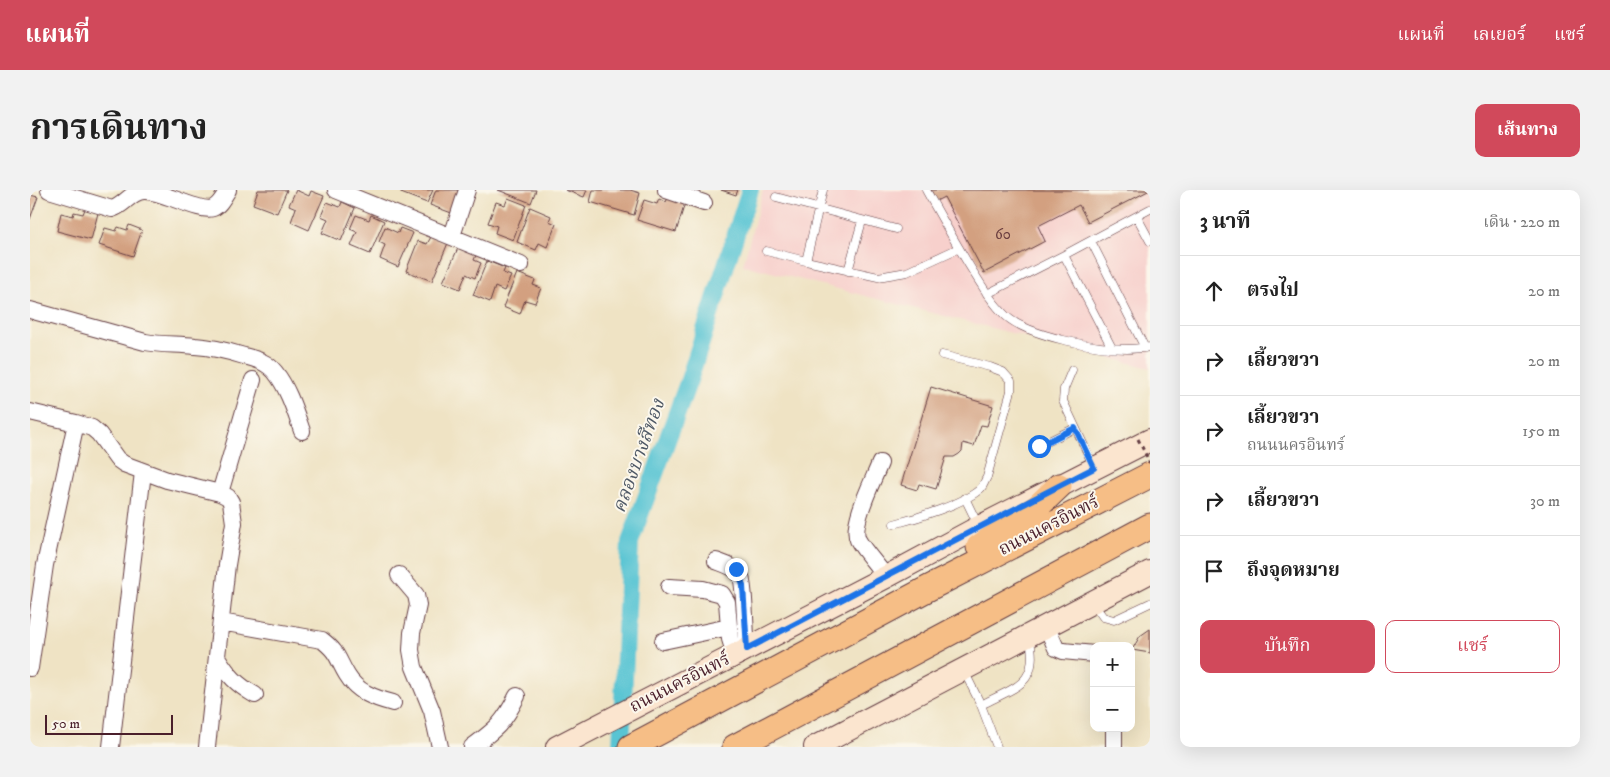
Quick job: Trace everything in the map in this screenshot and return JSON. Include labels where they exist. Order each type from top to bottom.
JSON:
[{"type":"main road","name":"ถนนนครอินทร์","points":[[557,747],[886,577],[1144,440]]},
{"type":"main road","name":"ถนนนครอินทร์","points":[[631,747],[929,588],[1150,475]]},
{"type":"main road","points":[[929,588],[962,558],[1037,507],[1059,486]]},
{"type":"main road","points":[[735,747],[1150,526]]},
{"type":"main road","points":[[815,747],[1150,572]]},
{"type":"street","points":[[50,190],[112,209],[118,208],[136,193],[143,190],[208,209],[218,206],[228,190]]},
{"type":"street","points":[[336,190],[521,264]]},
{"type":"street","points":[[452,236],[468,190]]},
{"type":"street","points":[[666,190],[704,203]]},
{"type":"street","points":[[30,310],[145,342],[224,350],[257,359],[268,365],[279,378],[291,400],[302,431]]},
{"type":"street","points":[[224,495],[253,380]]},
{"type":"street","points":[[30,412],[92,428],[124,464],[167,480],[224,495],[232,502],[234,523],[227,565],[207,747]]},
{"type":"street","points":[[30,668],[45,565],[76,423]]},
{"type":"street","points":[[880,462],[864,502],[856,532],[858,540],[886,577]]},
{"type":"street","points":[[111,747],[143,472]]},
{"type":"street","points":[[716,560],[736,569],[743,586],[741,652]]},
{"type":"street","points":[[399,575],[416,595],[418,605],[412,633],[411,650],[414,667],[432,711],[440,747]]},
{"type":"street","points":[[669,587],[703,589],[722,594],[727,602],[728,627],[741,652]]},
{"type":"street","points":[[221,622],[322,640],[334,648],[347,675],[359,690],[374,698],[393,703]]},
{"type":"street","points":[[663,641],[728,627]]},
{"type":"street","points":[[1037,630],[1056,648],[1063,651],[1090,654]]},
{"type":"street","points":[[217,657],[230,677],[240,687],[256,695]]},
{"type":"street","points":[[472,747],[494,731],[507,716],[517,696]]},
{"type":"street","points":[[1114,732],[1114,747]]},
{"type":"lane","points":[[806,261],[823,190]]},
{"type":"lane","points":[[926,190],[987,294],[1006,316],[1035,332],[1079,343],[1127,349],[1148,347],[1092,241]]},
{"type":"lane","points":[[776,197],[896,229]]},
{"type":"lane","points":[[987,294],[1150,210]]},
{"type":"lane","points":[[1137,216],[1150,242]]},
{"type":"lane","points":[[848,271],[862,221]]},
{"type":"lane","points":[[766,251],[878,277],[907,272],[959,248]]},
{"type":"lane","points":[[1064,256],[1112,348]]},
{"type":"lane","points":[[894,524],[928,514],[965,498],[982,487],[987,477],[1011,391],[1011,382],[1003,372],[942,355]]},
{"type":"lane","points":[[1072,370],[1064,389],[1063,401],[1094,468]]},
{"type":"lane","points":[[1039,446],[1075,428]]},
{"type":"lane","points":[[965,498],[979,527]]},
{"type":"lane","points":[[1092,602],[1103,617],[1108,620],[1114,620],[1150,604]]},
{"type":"lane","points":[[980,705],[1020,685],[1026,679],[1037,630]]},
{"type":"lane","points":[[963,669],[998,747]]},
{"type":"path","points":[[1144,440],[1150,463]]},
{"type":"shaded area","points":[[763,190],[1150,190],[1150,368],[743,265]]},
{"type":"building","points":[[258,190],[287,190],[277,213],[253,204]]},
{"type":"building","points":[[296,190],[309,196],[311,191],[324,196],[309,230],[291,222],[296,208],[289,205]]},
{"type":"building","points":[[402,190],[433,190],[427,203],[401,193]]},
{"type":"building","points":[[436,190],[463,190],[457,215],[430,205]]},
{"type":"building","points":[[498,190],[536,190],[531,203]]},
{"type":"building","points":[[565,190],[587,190],[584,197]]},
{"type":"building","points":[[593,190],[630,190],[640,193],[634,215],[590,202]]},
{"type":"building","points":[[721,190],[738,190],[736,195]]},
{"type":"building","points":[[931,190],[1150,190],[1088,222],[1079,205],[1038,226],[1045,241],[984,273],[944,197],[936,201]]},
{"type":"building","points":[[30,195],[38,197],[30,219]]},
{"type":"building","points":[[508,198],[526,205],[513,240],[495,233],[497,226],[488,223],[496,202],[505,205]]},
{"type":"building","points":[[668,198],[685,203],[676,232],[637,220],[644,200],[657,204],[659,199],[666,202]]},
{"type":"building","points":[[327,202],[340,207],[342,202],[355,208],[341,241],[322,233],[328,219],[321,216]]},
{"type":"building","points":[[530,207],[551,216],[549,221],[556,224],[547,247],[539,243],[536,250],[517,242]]},
{"type":"building","points":[[85,209],[98,213],[91,240],[57,231],[61,213],[73,216],[74,212],[83,214]]},
{"type":"building","points":[[356,215],[369,220],[371,215],[384,221],[370,254],[351,246],[357,232],[350,229]]},
{"type":"building","points":[[129,225],[142,230],[133,256],[99,245],[105,228],[116,231],[118,227],[127,230]]},
{"type":"building","points":[[385,227],[398,233],[400,228],[413,233],[398,267],[380,259],[385,245],[379,242]]},
{"type":"building","points":[[431,237],[448,243],[432,281],[406,271],[418,241],[427,244]]},
{"type":"building","points":[[458,248],[476,255],[474,260],[481,263],[475,278],[466,274],[460,289],[443,282]]},
{"type":"building","points":[[487,261],[505,268],[503,273],[511,276],[504,291],[495,287],[490,302],[473,295]]},
{"type":"building","points":[[517,273],[535,280],[533,285],[541,288],[535,303],[525,300],[520,314],[503,307]]},
{"type":"building","points":[[931,387],[993,406],[987,426],[981,425],[974,446],[963,443],[962,451],[959,454],[954,457],[946,457],[936,489],[919,484],[917,490],[901,485]]},
{"type":"building","points":[[1150,629],[1150,653],[1135,650],[1135,645],[1140,636]]},
{"type":"waterway","name":"คลองบางสีทอง","points":[[621,747],[630,542],[689,380],[750,190]]},
{"type":"route","points":[[736,569],[743,586],[747,649],[1094,468],[1075,428],[1039,446]]}]
